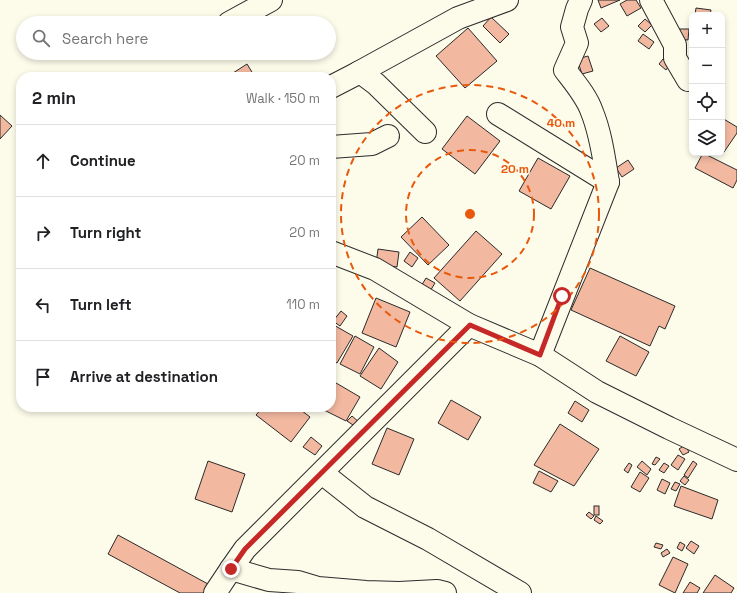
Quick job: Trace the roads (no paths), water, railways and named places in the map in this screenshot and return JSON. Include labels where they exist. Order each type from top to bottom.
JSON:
[{"type":"street","points":[[242,16],[271,0]]},
{"type":"street","points":[[336,84],[458,18],[507,0],[521,0]]},
{"type":"street","points":[[540,355],[608,182],[602,150],[592,112],[586,98],[565,70],[577,43],[572,27],[581,0]]},
{"type":"street","points":[[651,0],[675,45],[675,58],[688,80]]},
{"type":"street","points":[[358,73],[360,72],[376,84],[425,132]]},
{"type":"street","points":[[498,114],[608,182]]},
{"type":"street","points":[[336,147],[372,144],[388,136]]},
{"type":"street","points":[[336,254],[375,269],[470,325],[540,355],[597,392],[737,460]]},
{"type":"street","points":[[215,593],[245,549],[470,325]]},
{"type":"street","points":[[322,472],[365,507],[428,539],[520,593]]},
{"type":"street","points":[[231,569],[268,580],[298,582],[318,588],[366,592],[399,593],[437,591],[445,593]]}]
